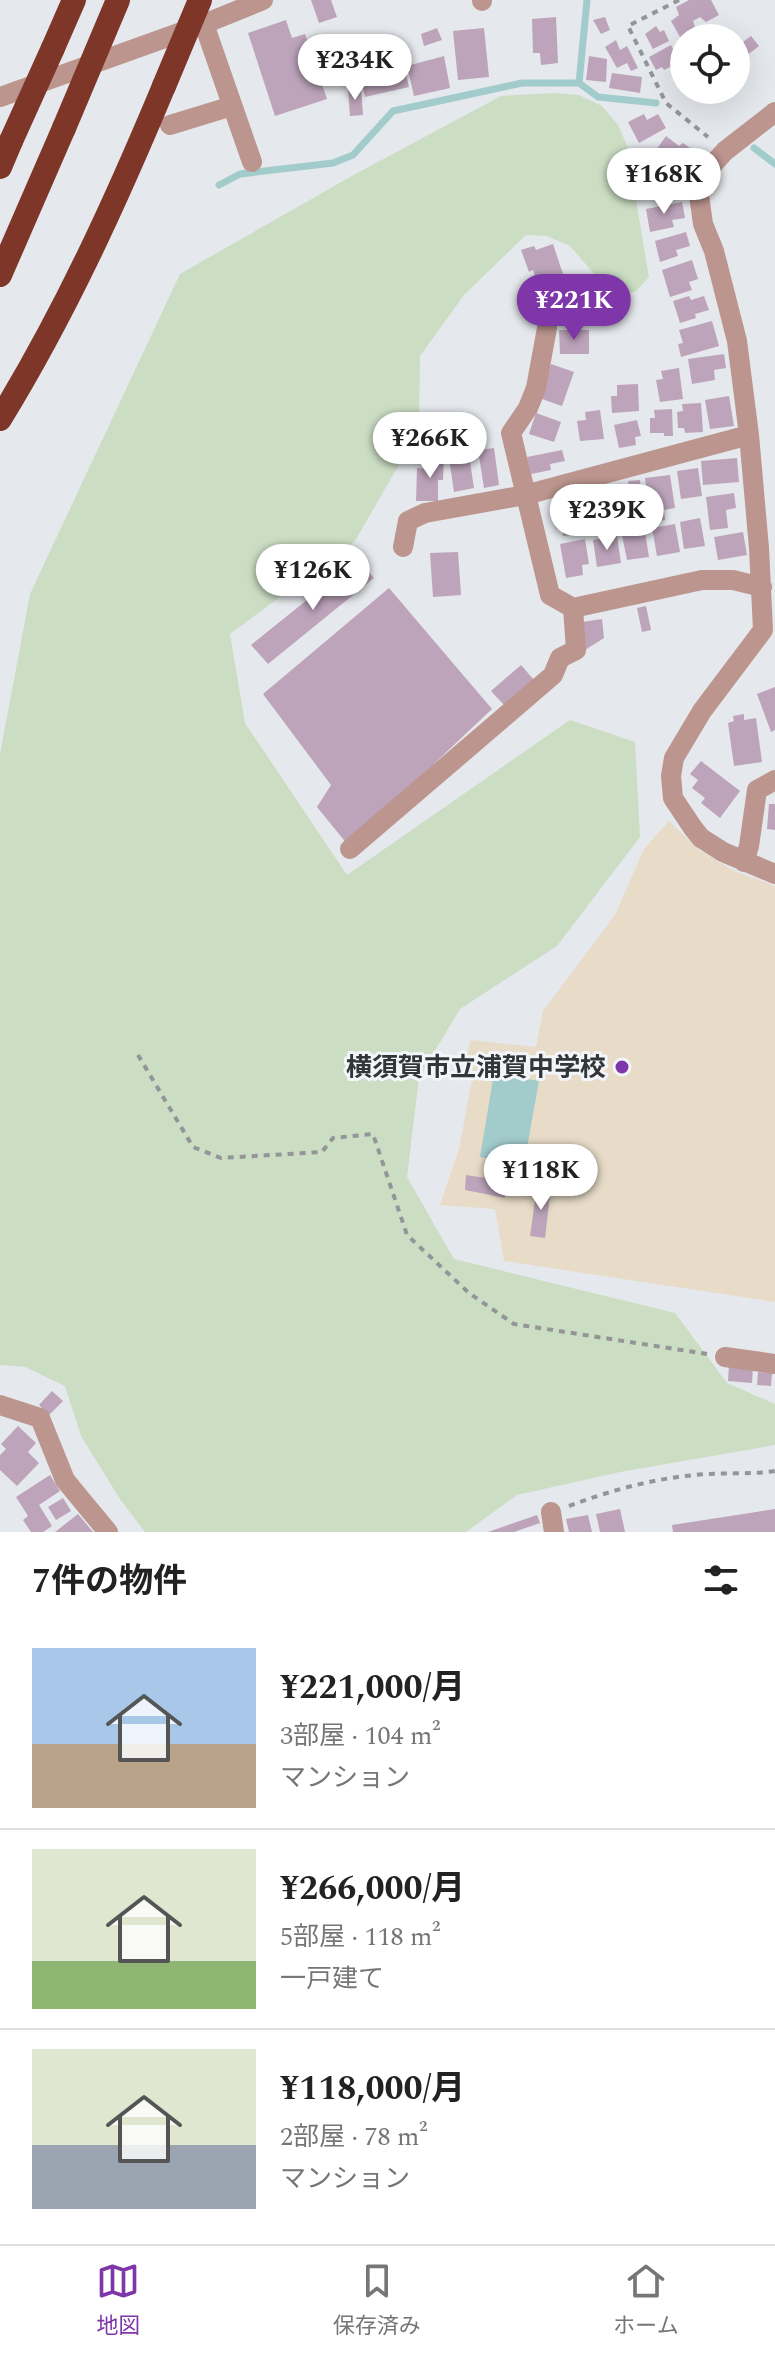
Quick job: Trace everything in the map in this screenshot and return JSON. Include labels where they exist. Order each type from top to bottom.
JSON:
[{"type":"highway","points":[[0,167],[74,0]]},
{"type":"highway","points":[[0,275],[104,0]]},
{"type":"highway","points":[[0,236],[118,0]]},
{"type":"highway","points":[[0,419],[49,334],[95,244],[164,86],[202,12]]},
{"type":"street","points":[[0,97],[202,12],[263,0]]},
{"type":"street","points":[[202,12],[252,162]]},
{"type":"street","points":[[170,125],[232,106]]},
{"type":"street","points":[[775,112],[725,151],[705,173],[699,195],[703,224],[714,251],[737,341],[749,435],[763,630],[702,711],[674,758],[671,776],[673,798],[701,838],[723,852],[775,874]]},
{"type":"street","points":[[547,328],[536,388],[528,408],[511,433],[550,595],[573,608],[702,580],[733,580],[762,587]]},
{"type":"street","points":[[403,547],[408,521],[425,513],[525,495],[749,435]]},
{"type":"street","points":[[350,849],[553,675],[560,658],[576,650],[573,608]]},
{"type":"street","points":[[744,862],[757,790],[775,780]]},
{"type":"street","points":[[725,1357],[775,1364]]},
{"type":"street","points":[[0,1405],[40,1418],[65,1480],[108,1532]]},
{"type":"path","points":[[679,0],[628,26],[666,103],[725,151]]},
{"type":"path","points":[[138,1055],[193,1147],[221,1158],[322,1152],[333,1138],[373,1134],[407,1235],[469,1293],[514,1324],[725,1357]]},
{"type":"path","points":[[552,1522],[614,1490],[696,1474],[775,1471]]},
{"type":"shaded area","name":"横須賀市立浦賀中学校","points":[[669,821],[699,850],[732,870],[775,886],[775,1302],[504,1261],[495,1209],[440,1205],[459,1149],[472,1080],[467,1054],[471,1040],[536,1047],[543,1011],[615,915],[644,849]]},
{"type":"green space","points":[[579,95],[602,106],[618,125],[627,146],[649,277],[636,291],[615,298],[570,246],[547,236],[526,235],[464,295],[420,356],[419,430],[355,541],[230,634],[245,723],[347,875],[570,720],[635,742],[640,837],[557,946],[460,1009],[419,1077],[407,1177],[454,1259],[675,1313],[727,1383],[775,1404],[775,1445],[620,1472],[517,1495],[466,1532],[145,1532],[120,1499],[81,1436],[65,1386],[25,1367],[0,1365],[0,754],[30,594],[180,274],[501,96]]},
{"type":"water","points":[[494,1073],[539,1081],[524,1164],[480,1157]]},
{"type":"building","points":[[311,0],[331,0],[337,17],[319,23]]},
{"type":"building","points":[[689,0],[711,0],[719,15],[706,22],[700,17],[693,21],[694,24],[673,24],[671,21],[679,15],[676,7]]},
{"type":"building","points":[[556,17],[558,63],[541,65],[540,53],[533,53],[532,19]]},
{"type":"building","points":[[605,17],[610,30],[601,34],[593,20]]},
{"type":"building","points":[[286,20],[292,38],[305,34],[327,99],[275,116],[248,33]]},
{"type":"building","points":[[656,26],[660,32],[664,30],[669,41],[653,49],[645,34]]},
{"type":"building","points":[[437,28],[442,40],[424,46],[421,34]]},
{"type":"building","points":[[484,28],[489,77],[458,80],[453,31]]},
{"type":"building","points":[[750,37],[759,46],[750,53]]},
{"type":"building","points":[[616,40],[620,50],[627,46],[638,68],[631,71],[627,63],[617,68],[605,47]]},
{"type":"building","points":[[670,46],[670,67],[656,70],[649,57]]},
{"type":"building","points":[[444,56],[450,88],[414,96],[407,66]]},
{"type":"building","points":[[589,56],[607,59],[606,82],[586,80]]},
{"type":"building","points":[[403,61],[409,87],[365,97],[359,71],[374,67],[375,71]]},
{"type":"building","points":[[612,73],[642,77],[640,93],[609,88]]},
{"type":"building","points":[[348,89],[361,89],[363,115],[350,116]]},
{"type":"building","points":[[644,114],[647,120],[658,114],[666,128],[639,143],[628,122]]},
{"type":"building","points":[[666,136],[700,155],[696,161],[692,159],[684,169],[678,166],[675,171],[654,153]]},
{"type":"building","points":[[647,176],[681,176],[681,192],[647,196]]},
{"type":"building","points":[[682,202],[685,218],[672,220],[674,227],[650,232],[646,209]]},
{"type":"building","points":[[686,232],[690,246],[676,250],[678,256],[660,262],[655,241]]},
{"type":"building","points":[[553,244],[563,274],[537,283],[521,250],[534,246],[536,250]]},
{"type":"building","points":[[692,260],[698,279],[689,282],[692,290],[670,297],[662,270]]},
{"type":"building","points":[[574,284],[585,312],[566,319],[561,307],[555,309],[549,294]]},
{"type":"building","points":[[689,296],[691,300],[704,296],[709,310],[680,323],[673,301]]},
{"type":"building","points":[[712,321],[719,346],[681,357],[678,344],[683,343],[679,330]]},
{"type":"building","points":[[559,330],[589,330],[589,354],[560,354]]},
{"type":"building","points":[[724,354],[726,368],[714,370],[715,380],[692,384],[688,359]]},
{"type":"building","points":[[551,364],[574,372],[562,406],[539,398]]},
{"type":"building","points":[[679,368],[683,399],[660,402],[656,380],[663,379],[661,371]]},
{"type":"building","points":[[638,384],[639,411],[612,413],[611,396],[617,396],[617,385]]},
{"type":"building","points":[[729,396],[734,426],[710,429],[705,400]]},
{"type":"building","points":[[701,403],[703,432],[685,433],[684,428],[678,428],[677,412],[683,411],[682,404]]},
{"type":"building","points":[[672,409],[673,436],[650,433],[650,418],[655,418],[654,410]]},
{"type":"building","points":[[600,410],[604,439],[580,441],[577,421],[586,420],[585,412]]},
{"type":"building","points":[[536,413],[561,422],[554,442],[529,434]]},
{"type":"building","points":[[637,420],[641,436],[635,437],[636,445],[619,448],[614,425]]},
{"type":"building","points":[[494,448],[499,485],[484,488],[478,450]]},
{"type":"building","points":[[562,450],[565,461],[550,464],[551,470],[531,474],[527,457]]},
{"type":"building","points":[[469,455],[474,488],[454,492],[449,458]]},
{"type":"building","points":[[426,457],[444,457],[443,480],[438,480],[438,501],[416,501],[417,468],[426,469]]},
{"type":"building","points":[[737,458],[739,482],[703,485],[701,461]]},
{"type":"building","points":[[698,468],[702,496],[681,499],[677,471]]},
{"type":"building","points":[[670,475],[675,508],[664,510],[665,520],[651,522],[645,478]]},
{"type":"building","points":[[640,480],[643,518],[624,520],[622,489],[629,488],[628,481]]},
{"type":"building","points":[[612,493],[614,520],[605,521],[605,528],[591,529],[589,495]]},
{"type":"building","points":[[734,493],[736,508],[726,510],[728,528],[710,530],[706,497]]},
{"type":"building","points":[[577,496],[578,506],[584,505],[586,521],[580,522],[581,534],[563,536],[562,528],[556,529],[553,503],[559,502],[559,498]]},
{"type":"building","points":[[700,518],[705,546],[684,549],[680,522]]},
{"type":"building","points":[[675,524],[680,552],[657,556],[652,528]]},
{"type":"building","points":[[645,532],[649,557],[627,560],[622,535]]},
{"type":"building","points":[[743,532],[747,555],[718,560],[714,537]]},
{"type":"building","points":[[617,536],[621,563],[597,567],[593,540]]},
{"type":"building","points":[[585,539],[589,564],[582,565],[583,575],[566,578],[560,544]]},
{"type":"building","points":[[458,552],[461,595],[433,597],[430,553]]},
{"type":"building","points":[[358,559],[374,578],[268,664],[251,645]]},
{"type":"building","points":[[389,588],[492,709],[348,845],[317,807],[331,785],[263,694]]},
{"type":"building","points":[[646,606],[651,630],[642,632],[637,608]]},
{"type":"building","points":[[602,619],[604,638],[585,650],[582,622]]},
{"type":"building","points":[[521,665],[534,680],[505,706],[491,691]]},
{"type":"building","points":[[775,687],[775,730],[771,732],[757,694]]},
{"type":"building","points":[[744,714],[744,720],[756,718],[762,762],[734,766],[728,723],[734,721],[733,716]]},
{"type":"building","points":[[701,761],[740,791],[720,818],[701,803],[705,798],[692,788],[698,780],[690,774]]},
{"type":"building","points":[[769,804],[775,804],[775,830],[767,829]]},
{"type":"building","points":[[466,1175],[507,1181],[505,1198],[465,1190]]},
{"type":"building","points":[[537,1186],[551,1187],[545,1238],[530,1236]]},
{"type":"building","points":[[729,1365],[753,1366],[752,1383],[728,1381]]},
{"type":"building","points":[[758,1372],[772,1373],[771,1386],[757,1385]]},
{"type":"building","points":[[52,1391],[63,1401],[49,1415],[39,1405]]},
{"type":"building","points":[[18,1426],[36,1443],[28,1452],[39,1463],[17,1486],[0,1470],[0,1455],[6,1449],[1,1444]]},
{"type":"building","points":[[50,1475],[60,1491],[39,1505],[52,1526],[43,1532],[31,1532],[23,1520],[28,1516],[16,1497]]},
{"type":"building","points":[[63,1498],[71,1511],[56,1520],[48,1507]]},
{"type":"building","points":[[620,1509],[625,1532],[600,1532],[596,1514]]},
{"type":"building","points":[[775,1509],[775,1532],[673,1532],[672,1525]]},
{"type":"building","points":[[78,1514],[93,1532],[55,1532]]},
{"type":"building","points":[[537,1515],[540,1523],[514,1532],[488,1532]]},
{"type":"building","points":[[588,1515],[592,1532],[569,1532],[566,1519]]},
{"type":"waterway","points":[[579,83],[587,0]]},
{"type":"waterway","points":[[219,185],[240,174],[333,163],[353,155],[393,111],[522,83],[579,83],[598,97],[656,103]]},
{"type":"waterway","points":[[754,148],[775,164]]},
{"type":"place","name":"横須賀市立浦賀中学校","points":[[622,1067]]}]
